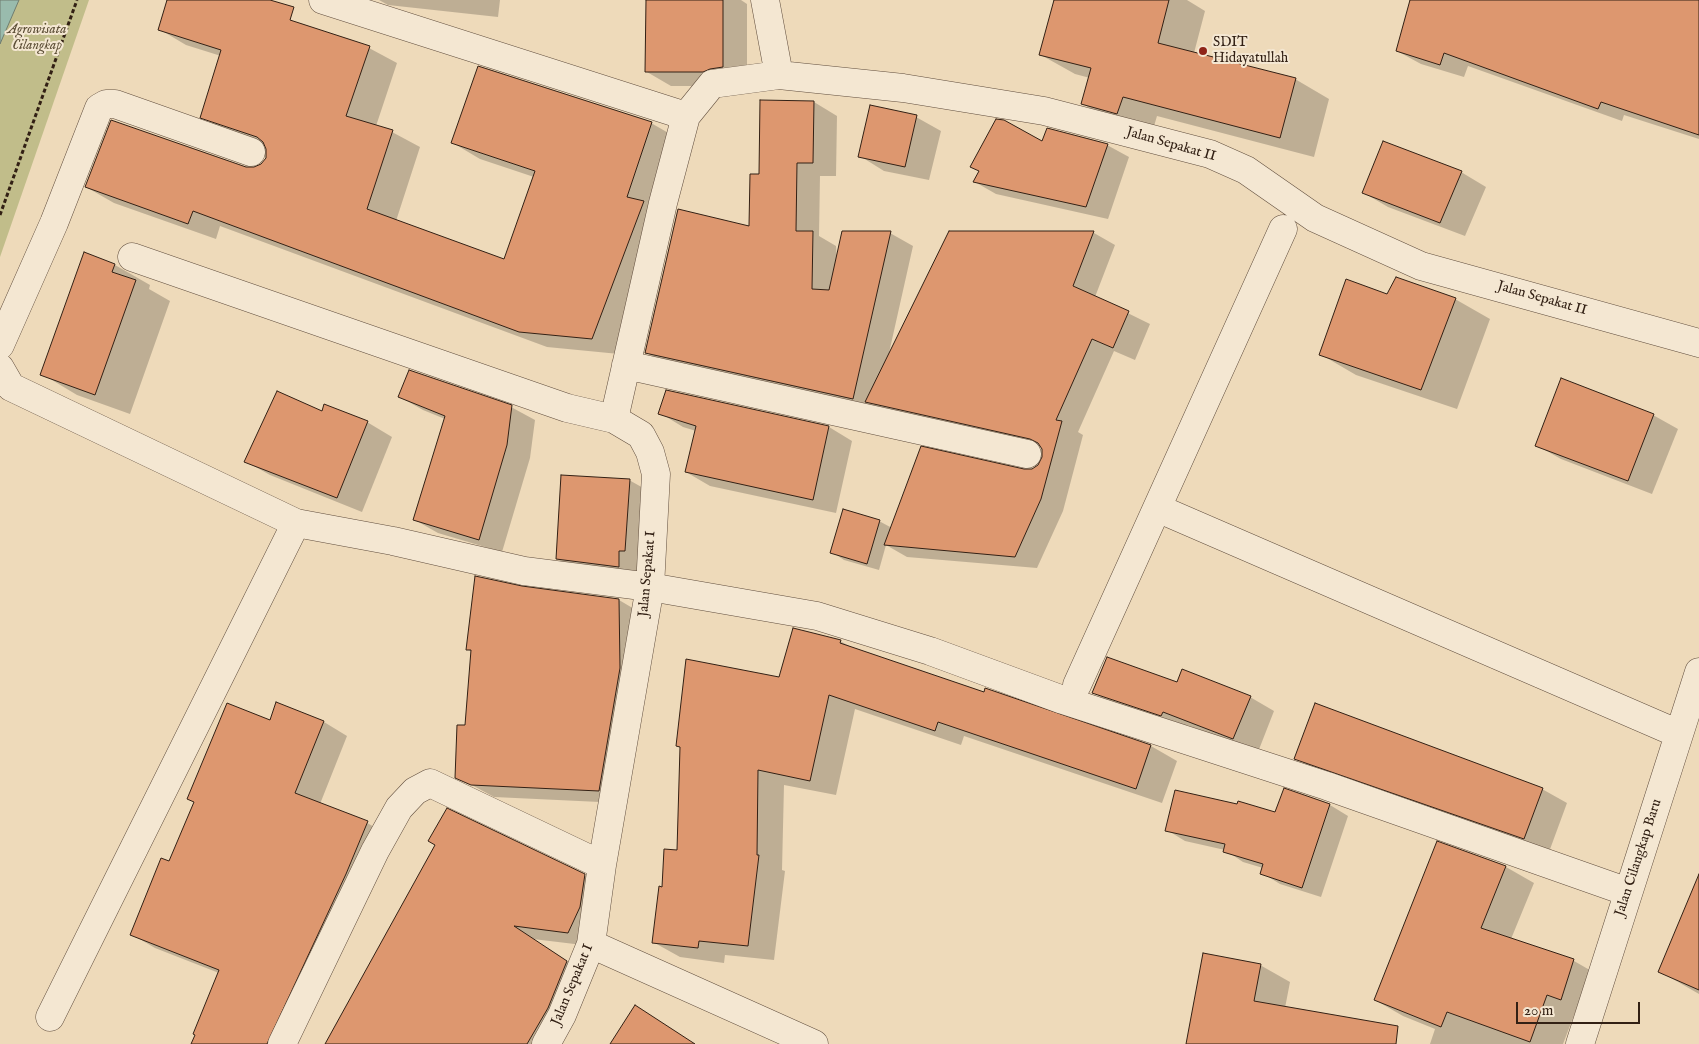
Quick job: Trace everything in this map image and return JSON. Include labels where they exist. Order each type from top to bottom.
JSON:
[{"type":"street","points":[[323,0],[686,116],[614,419]]},
{"type":"street","points":[[765,0],[779,75]]},
{"type":"street","name":"Jalan Sepakat II","points":[[686,116],[712,84],[779,75],[903,88],[1044,111],[1210,154],[1246,170],[1316,218],[1421,266],[1699,344]]},
{"type":"street","points":[[0,344],[54,223],[99,108],[106,104],[115,104],[251,152]]},
{"type":"street","points":[[1077,685],[1283,229]]},
{"type":"street","name":"Jalan Sepakat I","points":[[132,257],[567,408],[614,419],[641,435],[650,452],[656,474],[650,587],[602,865],[591,944],[562,1015],[546,1044]]},
{"type":"street","points":[[626,365],[1027,454]]},
{"type":"street","points":[[0,368],[11,387],[296,523],[393,541],[524,571],[650,587],[818,616],[930,651],[1063,700],[1327,786],[1628,892]]},
{"type":"street","points":[[1157,508],[1687,728]]},
{"type":"street","points":[[50,1017],[296,523]]},
{"type":"street","name":"Jalan Cilangkap Baru","points":[[1580,1044],[1628,892],[1687,728],[1699,672]]},
{"type":"street","points":[[282,1044],[376,851],[399,808],[415,791],[430,782],[602,865]]},
{"type":"street","points":[[591,944],[814,1044]]},
{"type":"path","points":[[0,215],[77,0]]},
{"type":"green space","name":"Agrowisata Cilangkap","points":[[0,0],[89,0],[0,257]]},
{"type":"shaded area","points":[[0,0],[19,0],[0,44]]},
{"type":"building","points":[[167,0],[270,0],[294,7],[290,20],[370,46],[346,116],[393,130],[367,209],[504,259],[535,171],[451,143],[478,66],[652,122],[627,197],[644,201],[592,339],[519,332],[193,211],[188,224],[85,187],[111,120],[246,167],[254,167],[261,164],[266,158],[266,149],[263,142],[257,137],[200,118],[221,50],[158,30]]},
{"type":"building","points":[[646,0],[723,0],[723,67],[703,72],[645,72]]},
{"type":"building","points":[[1054,0],[1169,0],[1158,43],[1296,78],[1280,138],[1123,97],[1117,114],[1081,104],[1091,68],[1039,55]]},
{"type":"building","points":[[1410,0],[1699,0],[1699,135],[1601,102],[1598,109],[1444,53],[1440,65],[1396,51]]},
{"type":"building","points":[[760,100],[814,101],[813,163],[797,163],[796,231],[813,231],[812,289],[829,290],[842,231],[891,231],[853,399],[645,353],[678,209],[749,226],[750,174],[759,174]]},
{"type":"building","points":[[870,105],[917,115],[905,167],[858,157]]},
{"type":"building","points":[[996,119],[1004,120],[1042,141],[1047,128],[1108,144],[1086,207],[973,182],[979,171],[970,167]]},
{"type":"building","points":[[1383,141],[1462,171],[1440,223],[1362,193]]},
{"type":"building","points":[[949,231],[1094,231],[1073,286],[1129,311],[1113,348],[1092,339],[1056,420],[1062,421],[1041,499],[1015,557],[884,545],[921,446],[1024,469],[1032,469],[1038,465],[1042,457],[1042,449],[1038,443],[1030,439],[865,402]]},
{"type":"building","points":[[84,252],[115,264],[112,272],[136,280],[95,395],[40,375]]},
{"type":"building","points":[[1396,277],[1456,298],[1421,390],[1319,355],[1346,279],[1387,294]]},
{"type":"building","points":[[409,370],[512,405],[507,445],[479,540],[413,520],[445,416],[398,397]]},
{"type":"building","points":[[1561,378],[1654,414],[1628,481],[1535,446]]},
{"type":"building","points":[[666,390],[829,426],[813,500],[685,472],[696,426],[658,414]]},
{"type":"building","points":[[277,391],[322,411],[324,404],[368,421],[337,498],[244,462]]},
{"type":"building","points":[[561,475],[630,479],[625,551],[619,551],[619,567],[556,559]]},
{"type":"building","points":[[843,509],[880,520],[867,564],[830,553]]},
{"type":"building","points":[[475,576],[522,586],[619,599],[620,668],[599,791],[471,785],[455,778],[457,725],[465,725],[471,650],[466,650]]},
{"type":"building","points":[[793,628],[841,640],[840,643],[984,692],[985,688],[1151,745],[1136,789],[938,722],[935,731],[829,695],[810,781],[758,770],[757,855],[759,855],[748,946],[699,941],[698,948],[652,943],[659,886],[662,887],[664,849],[677,850],[680,747],[676,746],[686,659],[779,677]]},
{"type":"building","points":[[1107,657],[1177,682],[1182,669],[1251,696],[1233,739],[1163,712],[1161,716],[1092,693]]},
{"type":"building","points":[[276,702],[324,721],[295,793],[368,821],[346,874],[267,1044],[191,1044],[195,1035],[193,1034],[219,970],[130,935],[161,858],[169,861],[194,802],[187,799],[227,703],[270,720]]},
{"type":"building","points":[[1315,703],[1543,788],[1524,839],[1294,759]]},
{"type":"building","points":[[1284,788],[1330,804],[1302,888],[1260,874],[1263,864],[1223,852],[1225,844],[1165,831],[1175,790],[1237,804],[1238,801],[1275,812]]},
{"type":"building","points":[[447,808],[585,874],[580,907],[568,933],[514,926],[567,961],[548,1008],[527,1044],[325,1044],[435,845],[428,841]]},
{"type":"building","points":[[1437,841],[1506,866],[1481,928],[1574,959],[1561,1000],[1547,995],[1530,1042],[1447,1012],[1441,1027],[1374,1000]]},
{"type":"building","points":[[1699,874],[1699,990],[1658,972]]},
{"type":"building","points":[[1203,953],[1261,964],[1254,1001],[1398,1026],[1396,1044],[1186,1044]]},
{"type":"building","points":[[635,1005],[695,1044],[610,1044]]},
{"type":"place","name":"SDIT Hidayatullah","points":[[1203,51]]}]
